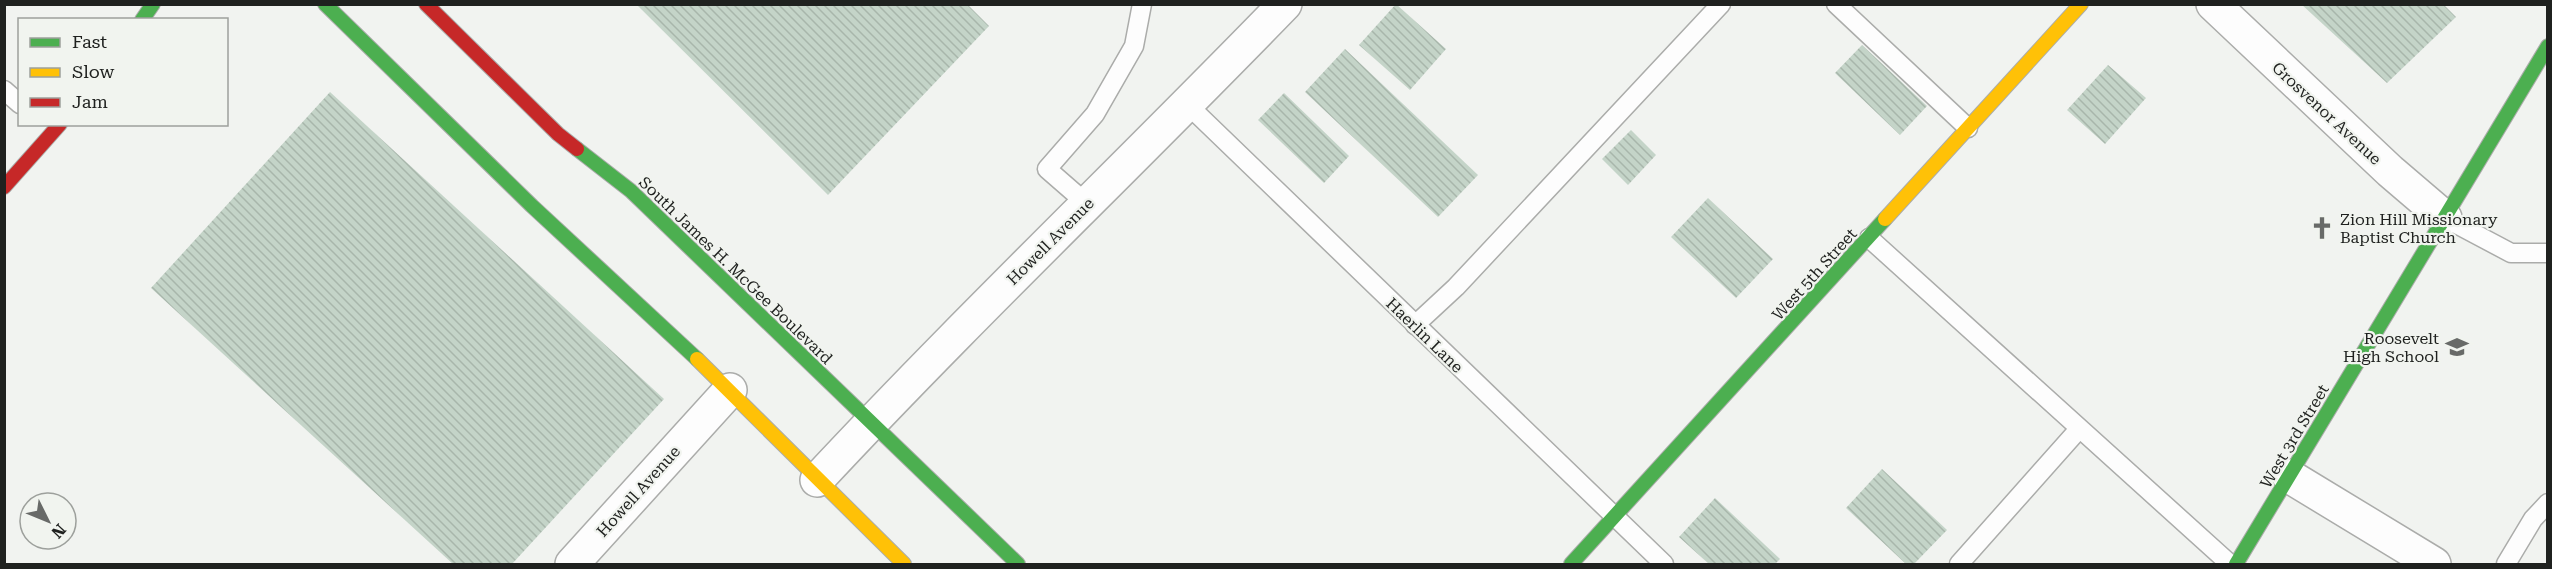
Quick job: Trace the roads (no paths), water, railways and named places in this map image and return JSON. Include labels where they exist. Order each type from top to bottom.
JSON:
[{"type":"main road","points":[[143,18],[153,4]]},
{"type":"main road","points":[[325,4],[531,206],[730,390],[817,480],[904,564]]},
{"type":"main road","name":"South James H. McGee Boulevard","points":[[426,4],[558,134],[631,191],[1018,564]]},
{"type":"main road","name":"West 5th Street","points":[[1571,564],[2081,4]]},
{"type":"main road","name":"West 3rd Street","points":[[2236,564],[2547,46]]},
{"type":"main road","points":[[4,187],[51,127]]},
{"type":"street","name":"Howell Avenue","points":[[817,480],[1086,203],[1188,105],[1285,4]]},
{"type":"street","name":"Grosvenor Avenue","points":[[2231,11],[2390,171],[2445,218]]},
{"type":"street","name":"Howell Avenue","points":[[572,564],[730,390]]},
{"type":"street","points":[[2289,476],[2434,564]]},
{"type":"lane","points":[[1086,203],[1047,169],[1095,114],[1134,46],[1142,4]]},
{"type":"lane","points":[[1415,325],[1456,287],[1721,4]]},
{"type":"lane","points":[[1836,4],[1968,128]]},
{"type":"lane","points":[[4,90],[18,102]]},
{"type":"lane","name":"Haerlin Lane","points":[[1188,105],[1664,564]]},
{"type":"lane","points":[[2445,218],[2511,253],[2547,253]]},
{"type":"lane","points":[[1869,238],[2230,564]]},
{"type":"lane","points":[[1959,564],[2079,429]]},
{"type":"lane","points":[[2506,564],[2533,519],[2547,503]]},
{"type":"place","name":"Zion Hill Missionary Baptist Church","points":[[2322,228]]},
{"type":"place","name":"Roosevelt High School","points":[[2457,347]]}]
